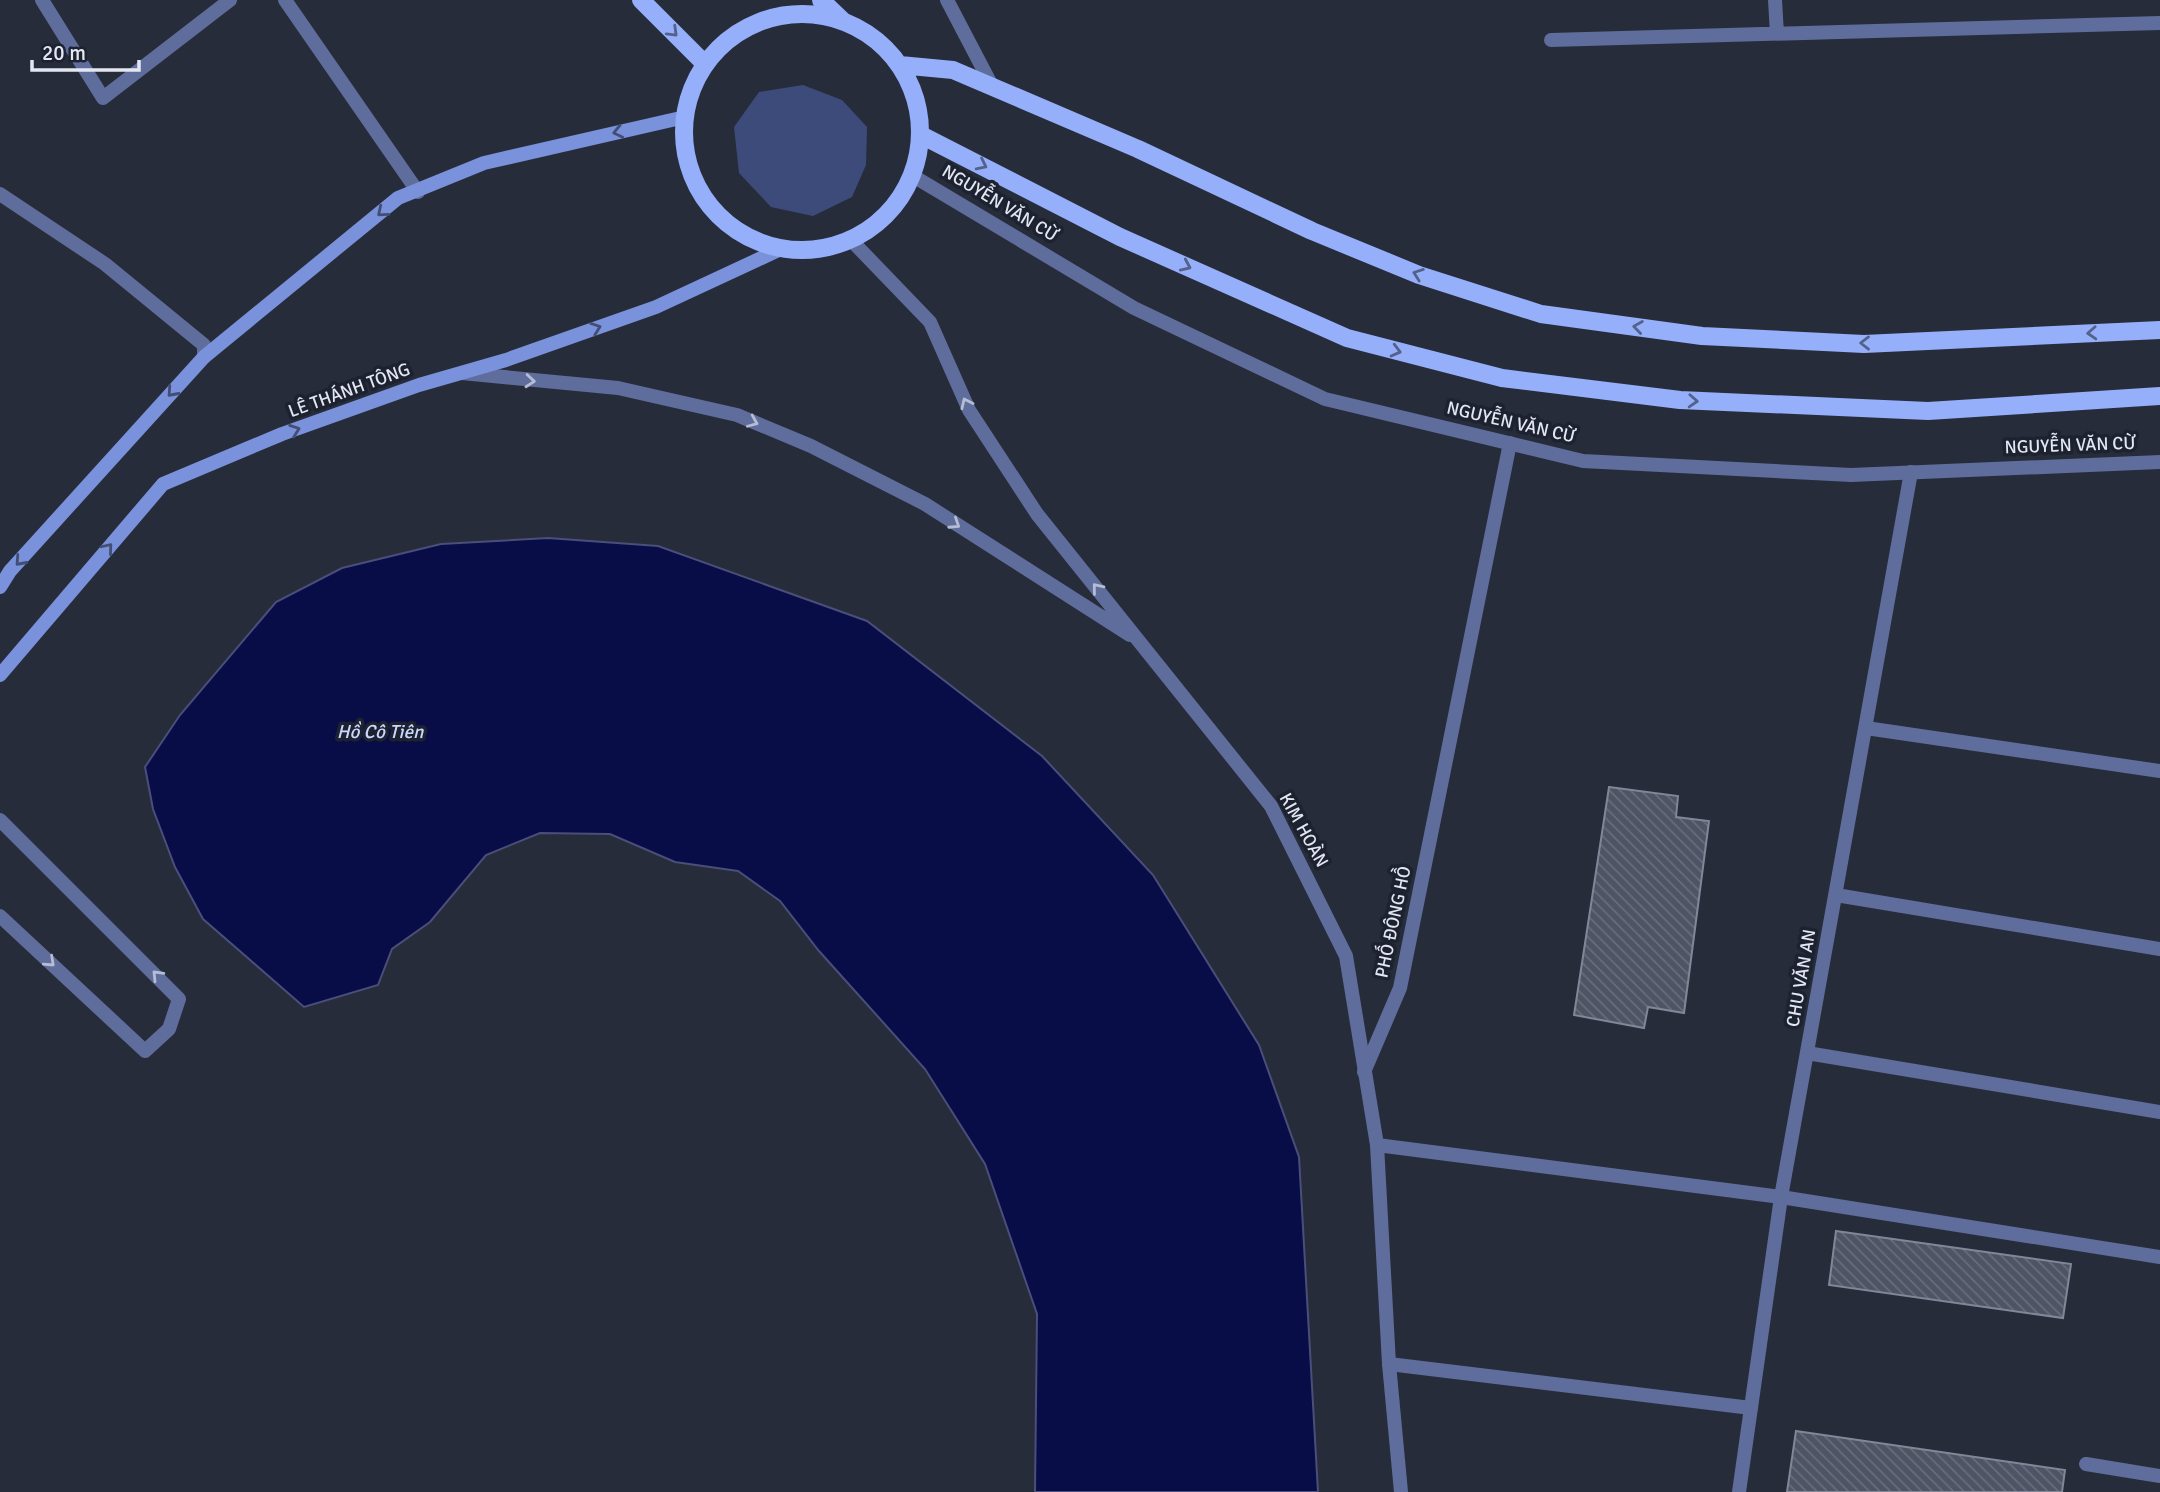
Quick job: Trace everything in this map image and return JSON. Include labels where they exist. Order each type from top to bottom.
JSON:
[{"type":"main road","points":[[641,0],[705,64]]},
{"type":"main road","points":[[821,0],[843,22]]},
{"type":"main road","points":[[813,14],[843,22],[875,39],[900,65],[916,99],[921,135],[913,176],[898,202],[877,224],[851,240],[829,247],[783,248],[755,240],[737,229],[708,202],[693,176],[685,148],[685,117],[691,89],[705,64],[726,41],[753,25],[782,15],[813,14]]},
{"type":"main road","points":[[900,65],[954,70],[1138,149],[1312,231],[1419,275],[1541,314],[1702,335],[1864,344],[2160,330]]},
{"type":"main road","points":[[0,587],[10,571],[204,357],[398,198],[484,163],[685,117]]},
{"type":"main road","name":"NGUYỄN VĂN CỪ","points":[[921,135],[1120,237],[1347,338],[1502,378],[1680,400],[1928,411],[2160,396]]},
{"type":"main road","name":"LÊ THÁNH TÔNG","points":[[0,675],[163,484],[282,434],[656,307],[783,248]]},
{"type":"street","points":[[42,0],[103,98],[230,0]]},
{"type":"street","points":[[285,0],[418,192]]},
{"type":"street","points":[[947,0],[992,86]]},
{"type":"street","points":[[1775,0],[1777,34]]},
{"type":"street","points":[[1551,40],[2160,23]]},
{"type":"street","name":"NGUYỄN VĂN CỪ","points":[[913,176],[1134,308],[1325,399],[1583,461],[1851,475],[2160,462]]},
{"type":"street","points":[[0,194],[105,264],[204,345],[204,357]]},
{"type":"street","name":"KIM HOÀN","points":[[851,240],[930,322],[969,410],[1029,503],[1278,818],[1346,956],[1364,1072]]},
{"type":"street","points":[[462,373],[618,388],[737,415],[811,446],[925,504],[1044,583],[1140,641]]},
{"type":"street","name":"PHỐ ĐÔNG HỒ","points":[[1364,1072],[1400,988],[1510,443]]},
{"type":"street","name":"CHU VĂN AN","points":[[1739,1492],[1781,1197],[1911,472]]},
{"type":"street","points":[[1866,728],[2160,771]]},
{"type":"street","points":[[0,820],[179,999],[169,1030],[145,1051],[0,916]]},
{"type":"street","points":[[1836,895],[2160,949]]},
{"type":"street","points":[[1807,1053],[2160,1112]]},
{"type":"street","points":[[1364,1072],[1377,1145],[1390,1364],[1401,1492]]},
{"type":"street","points":[[1377,1145],[1781,1197],[2160,1257]]},
{"type":"street","points":[[1390,1364],[1751,1408]]},
{"type":"street","points":[[2086,1464],[2160,1476]]},
{"type":"shaded area","points":[[803,85],[842,100],[867,127],[866,165],[852,197],[813,216],[771,207],[739,173],[734,127],[759,92]]},
{"type":"water","name":"Hồ Cô Tiên","points":[[548,538],[658,546],[867,621],[1042,756],[1153,875],[1259,1045],[1299,1157],[1318,1492],[1035,1492],[1037,1314],[985,1164],[925,1069],[819,951],[780,901],[738,871],[675,862],[610,834],[540,833],[486,855],[430,922],[392,949],[378,985],[304,1007],[203,919],[175,867],[153,809],[145,767],[180,715],[276,602],[342,568],[441,544]]},
{"type":"building","points":[[1609,787],[1678,796],[1676,817],[1709,821],[1684,1013],[1648,1007],[1644,1028],[1574,1015]]},
{"type":"building","points":[[1836,1231],[2071,1264],[2063,1318],[1829,1285]]},
{"type":"building","points":[[1796,1431],[2065,1470],[2062,1492],[1787,1492]]}]
